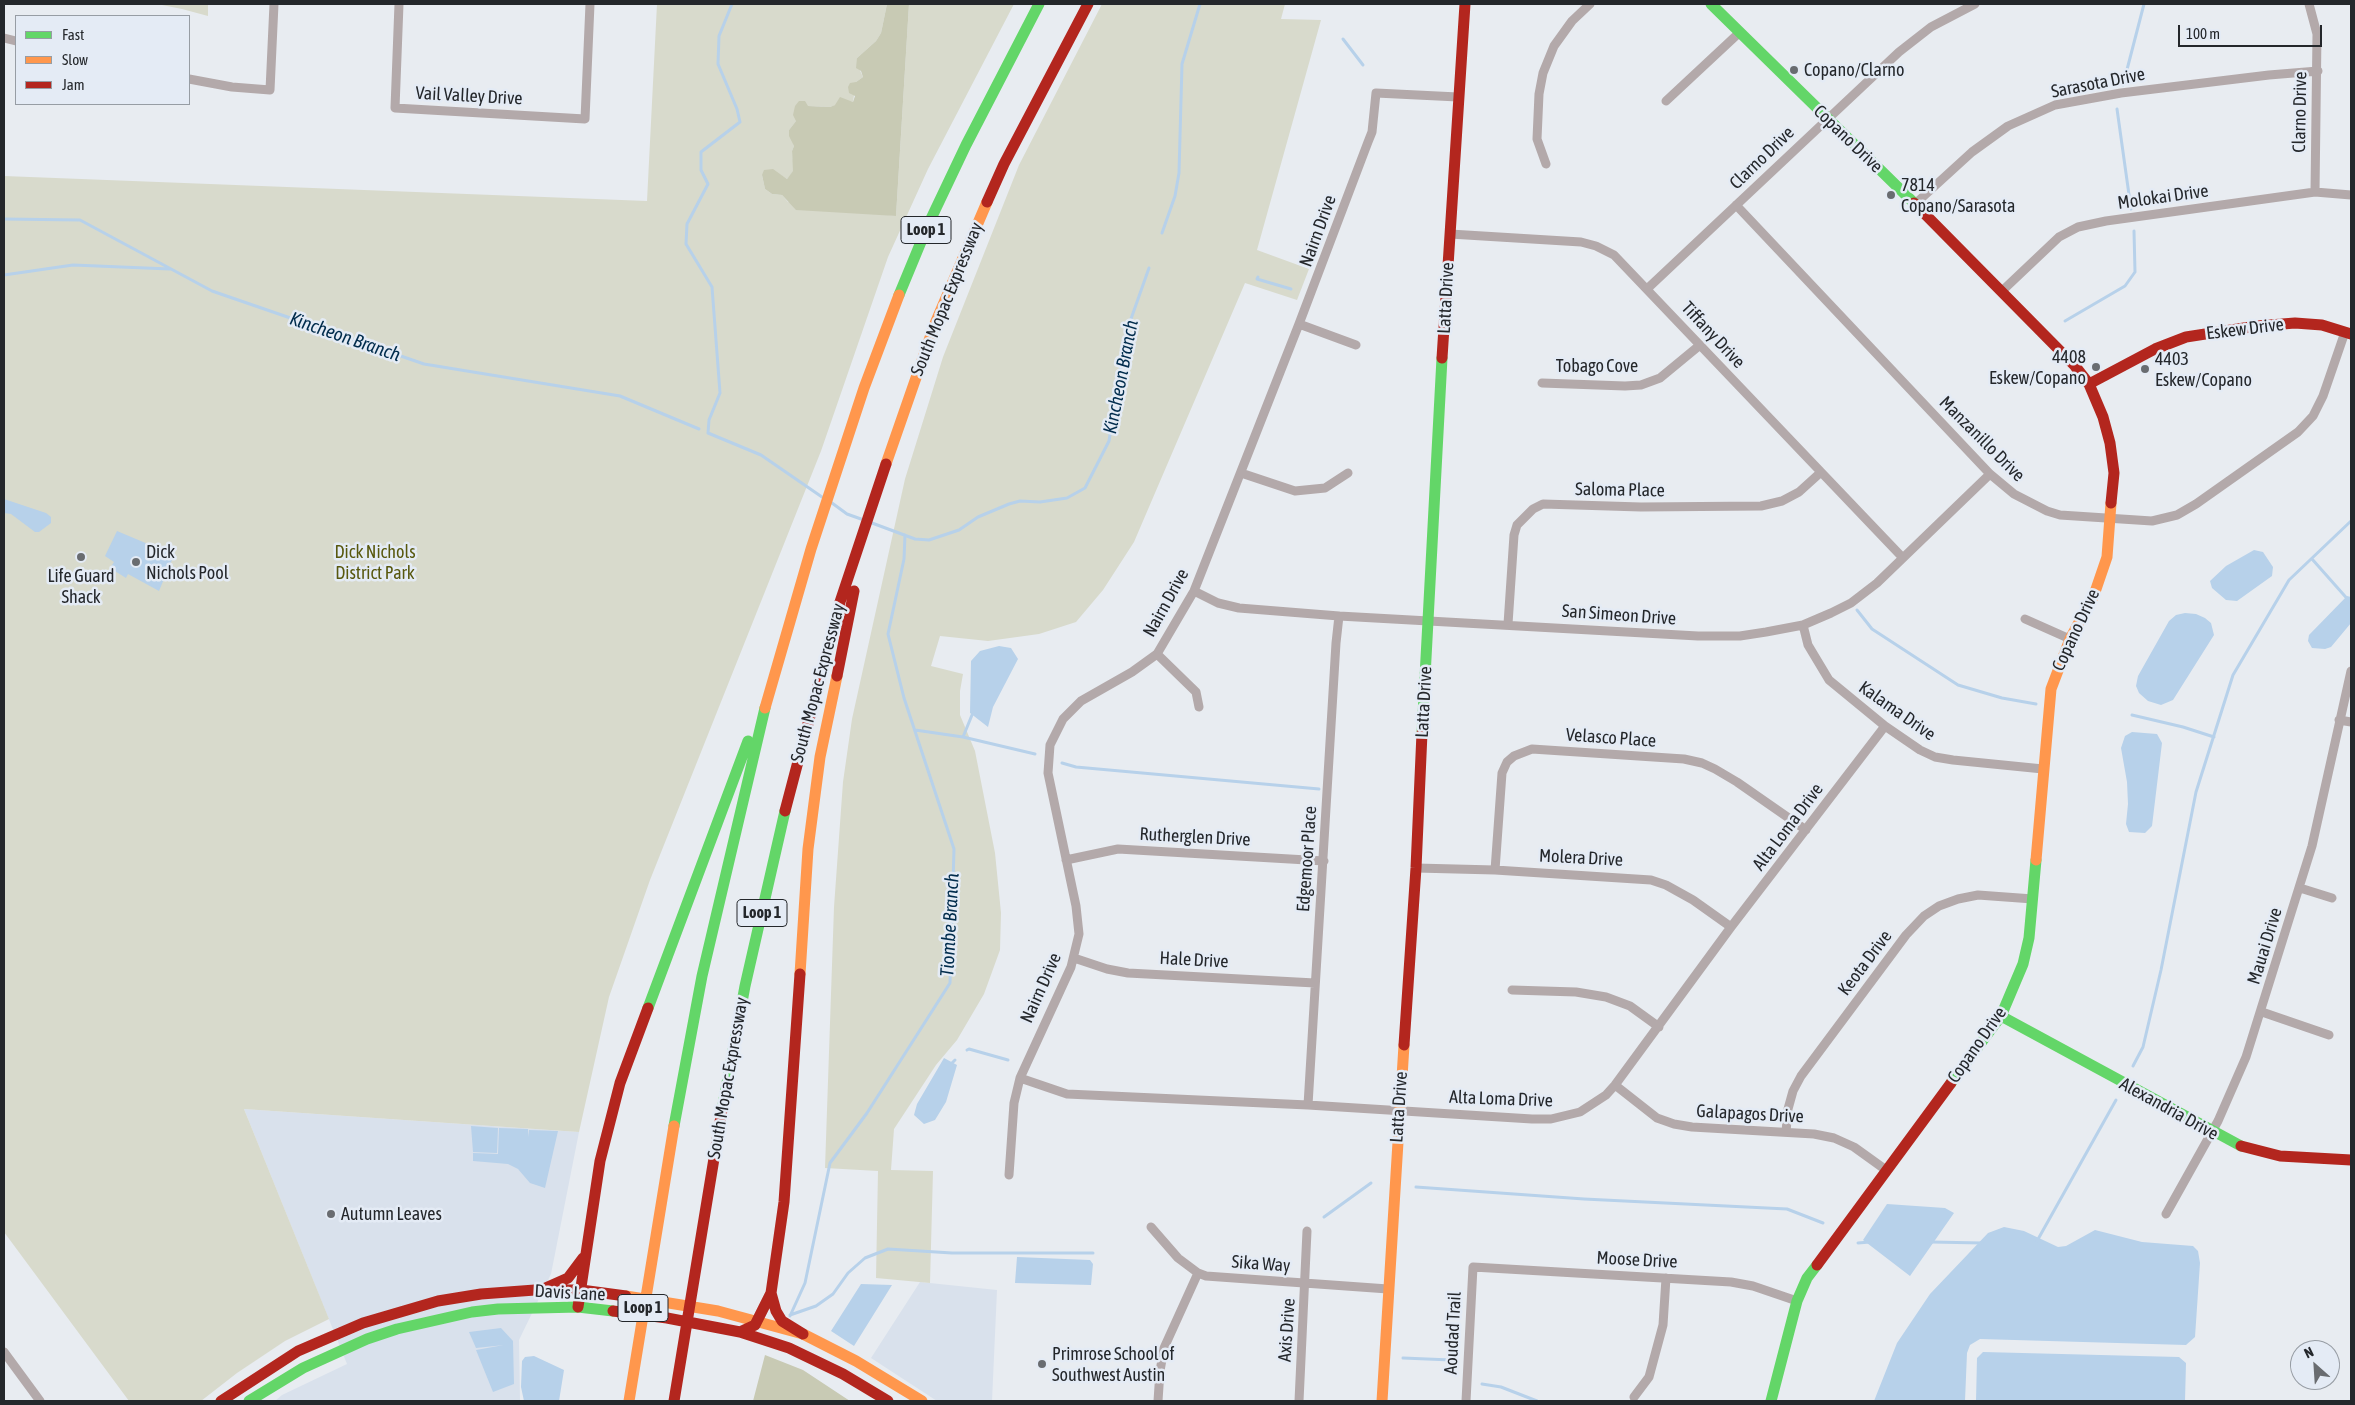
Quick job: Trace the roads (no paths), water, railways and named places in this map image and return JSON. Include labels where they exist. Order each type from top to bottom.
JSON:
[{"type":"main road","name":"Loop 1","points":[[629,1401],[635,1356],[702,976],[765,708],[811,549],[837,466],[893,309],[928,225],[992,93],[1039,4]]},
{"type":"main road","name":"South Mopac Expressway","points":[[674,1401],[732,1053],[794,773],[855,568],[858,544],[934,326],[969,241],[1004,164],[1088,4]]},
{"type":"main road","name":"Latta Drive","points":[[1382,1401],[1399,1110],[1416,868],[1428,620],[1465,4]]},
{"type":"main road","name":"Copano Drive","points":[[1711,4],[1915,204],[2075,366],[2089,384],[2103,417],[2110,443],[2114,474],[2107,557],[2094,595],[2070,639],[2051,689],[2033,899],[2029,938],[2023,964],[2001,1016],[1814,1265],[1796,1301],[1771,1401]]},
{"type":"main road","name":"Eskew Drive","points":[[2089,384],[2155,349],[2186,337],[2257,326],[2295,323],[2322,325],[2348,333]]},
{"type":"main road","points":[[740,1332],[758,1321],[771,1293],[785,1192],[808,848],[824,738],[855,568]]},
{"type":"main road","points":[[578,1307],[600,1161],[620,1084],[752,729],[765,708]]},
{"type":"main road","name":"Alexandria Drive","points":[[2001,1016],[2211,1132],[2240,1146],[2280,1156],[2351,1160]]},
{"type":"main road","points":[[541,1290],[568,1278],[576,1270],[585,1254]]},
{"type":"main road","name":"Davis Lane","points":[[221,1401],[262,1372],[322,1340],[363,1323],[438,1301],[481,1294],[541,1290],[581,1290],[671,1302],[758,1321],[803,1334],[856,1361],[922,1401]]},
{"type":"main road","points":[[771,1293],[776,1311],[782,1321],[803,1334]]},
{"type":"main road","points":[[367,1339],[393,1324],[437,1312],[439,1308],[438,1301]]},
{"type":"main road","name":"Davis Lane","points":[[249,1401],[303,1368],[367,1339],[433,1320],[498,1309],[578,1307],[667,1318],[740,1332],[789,1348],[843,1374],[888,1401]]},
{"type":"street","points":[[190,79],[232,87],[270,90],[274,4]]},
{"type":"street","name":"Vail Valley Drive","points":[[399,4],[395,108],[585,118],[590,4]]},
{"type":"street","points":[[1546,164],[1537,138],[1539,94],[1543,73],[1554,46],[1572,21],[1590,4]]},
{"type":"street","name":"Clarno Drive","points":[[1647,289],[1899,52],[1931,27],[1975,4]]},
{"type":"street","name":"Clarno Drive","points":[[2309,4],[2317,34],[2315,192]]},
{"type":"street","points":[[1666,102],[1740,32]]},
{"type":"street","name":"Sarasota Drive","points":[[1915,204],[1972,152],[2008,126],[2055,105],[2121,93],[2269,74],[2318,71]]},
{"type":"street","name":"Nairn Drive","points":[[1009,1175],[1014,1103],[1020,1078],[1074,958],[1079,934],[1048,773],[1050,745],[1063,719],[1081,701],[1132,672],[1157,654],[1194,591],[1372,132],[1376,93],[1458,97]]},
{"type":"street","name":"Molokai Drive","points":[[2002,291],[2059,237],[2078,227],[2106,221],[2315,192],[2351,195]]},
{"type":"street","name":"Manzanillo Drive","points":[[1736,205],[1990,474],[2014,494],[2047,511],[2060,515],[2152,522],[2177,515],[2298,432],[2313,416],[2348,333]]},
{"type":"street","name":"Tiffany Drive","points":[[1450,234],[1581,242],[1596,246],[1614,255],[1903,558]]},
{"type":"street","points":[[1299,324],[1356,345]]},
{"type":"street","name":"Tobago Cove","points":[[1542,383],[1641,385],[1667,373],[1700,345]]},
{"type":"street","points":[[1241,473],[1295,490],[1325,488],[1348,473]]},
{"type":"street","name":"Saloma Place","points":[[1508,624],[1514,535],[1517,525],[1533,509],[1543,504],[1641,507],[1761,506],[1782,500],[1799,492],[1820,473]]},
{"type":"street","name":"San Simeon Drive","points":[[1194,591],[1218,603],[1239,608],[1339,616],[1721,637],[1766,632],[1803,625],[1851,602],[1877,583],[1990,474]]},
{"type":"street","name":"Edgemoor Place","points":[[1308,1105],[1339,616]]},
{"type":"street","points":[[2025,619],[2070,639]]},
{"type":"street","name":"Kalama Drive","points":[[1803,625],[1808,645],[1829,680],[1885,726],[1920,750],[1935,757],[1973,763],[2043,769]]},
{"type":"street","points":[[1157,654],[1196,692],[1200,707]]},
{"type":"street","name":"Mauai Drive","points":[[2166,1214],[2237,1080],[2262,1012],[2312,846],[2351,671]]},
{"type":"street","points":[[2339,720],[2351,722]]},
{"type":"street","name":"Alta Loma Drive","points":[[1020,1078],[1067,1094],[1550,1119],[1580,1112],[1592,1106],[1615,1085],[1731,927],[1885,726]]},
{"type":"street","name":"Velasco Place","points":[[1495,870],[1502,772],[1514,756],[1532,749],[1684,759],[1702,763],[1715,768],[1737,782],[1806,830]]},
{"type":"street","name":"Rutherglen Drive","points":[[1066,860],[1118,849],[1324,860]]},
{"type":"street","name":"Molera Drive","points":[[1416,868],[1495,870],[1652,880],[1666,885],[1693,900],[1731,927]]},
{"type":"street","points":[[2300,888],[2332,898]]},
{"type":"street","name":"Keota Drive","points":[[1786,1132],[1788,1109],[1793,1091],[1801,1076],[1906,935],[1924,916],[1939,906],[1958,899],[1978,895],[2033,899]]},
{"type":"street","name":"Hale Drive","points":[[1074,958],[1107,969],[1128,973],[1315,984]]},
{"type":"street","points":[[1512,990],[1576,992],[1606,997],[1630,1006],[1658,1027]]},
{"type":"street","points":[[2262,1012],[2329,1035]]},
{"type":"street","name":"Galapagos Drive","points":[[1615,1085],[1657,1118],[1674,1124],[1692,1127],[1814,1134],[1834,1138],[1854,1147],[1886,1170]]},
{"type":"street","points":[[1151,1227],[1169,1250],[1198,1274],[1164,1348],[1158,1401]]},
{"type":"street","name":"Axis Drive","points":[[1299,1401],[1307,1231]]},
{"type":"street","name":"Moose Drive","points":[[1473,1267],[1742,1283],[1796,1301]]},
{"type":"street","name":"Aoudad Trail","points":[[1466,1401],[1473,1267]]},
{"type":"street","name":"Sika Way","points":[[1198,1274],[1212,1277],[1388,1289]]},
{"type":"street","points":[[1634,1397],[1649,1376],[1663,1325],[1666,1278]]},
{"type":"street","points":[[4,1352],[40,1401]]},
{"type":"water","points":[[4,499],[46,513],[51,517],[51,523],[39,532],[35,532],[11,514],[4,513]]},
{"type":"water","points":[[117,531],[174,555],[159,591],[128,574],[126,578],[110,568],[114,562],[105,556]]},
{"type":"water","points":[[2254,550],[2263,552],[2273,567],[2272,576],[2237,601],[2226,600],[2212,588],[2210,581],[2226,566]]},
{"type":"water","points":[[2347,596],[2351,597],[2351,623],[2331,647],[2325,649],[2312,648],[2308,641],[2309,635]]},
{"type":"water","points":[[2185,613],[2196,614],[2205,618],[2211,623],[2214,635],[2173,700],[2161,705],[2148,701],[2139,693],[2136,686],[2138,676],[2169,621],[2176,615]]},
{"type":"water","points":[[999,646],[1011,648],[1018,659],[993,707],[988,727],[970,713],[971,661],[980,651]]},
{"type":"water","points":[[2132,732],[2157,734],[2162,743],[2152,826],[2145,833],[2129,832],[2126,824],[2128,804],[2127,782],[2121,748],[2125,736]]},
{"type":"water","points":[[944,1058],[957,1065],[946,1102],[935,1120],[924,1124],[914,1115],[917,1104]]},
{"type":"water","points":[[471,1126],[498,1128],[497,1153],[473,1152]]},
{"type":"water","points":[[499,1128],[528,1129],[528,1137],[529,1130],[558,1131],[545,1188],[530,1183],[518,1169],[508,1164],[473,1161],[473,1153],[498,1154]]},
{"type":"water","points":[[1887,1204],[1945,1208],[1954,1213],[1910,1276],[1863,1240]]},
{"type":"water","points":[[2004,1227],[2024,1231],[2058,1247],[2066,1246],[2095,1230],[2142,1242],[2193,1246],[2198,1251],[2200,1263],[2195,1337],[2186,1345],[1980,1339],[1970,1345],[1967,1353],[1965,1401],[1874,1401],[1897,1343],[1930,1294],[1988,1233]]},
{"type":"water","points":[[1017,1257],[1090,1260],[1093,1264],[1091,1285],[1015,1283]]},
{"type":"water","points":[[861,1284],[892,1285],[854,1346],[831,1331]]},
{"type":"water","points":[[501,1328],[513,1341],[514,1384],[493,1392],[476,1350],[504,1345],[476,1348],[469,1332]]},
{"type":"water","points":[[1983,1352],[2179,1357],[2186,1363],[2185,1401],[1976,1401],[1977,1358]]},
{"type":"water","points":[[534,1356],[564,1370],[559,1401],[524,1401],[521,1387],[522,1361],[525,1357]]},
{"type":"waterway","points":[[732,4],[719,36],[718,64],[737,109],[740,122],[701,152],[701,170],[708,184],[687,224],[686,244],[712,287],[720,393],[709,420],[708,433],[761,455],[822,497]]},
{"type":"waterway","name":"Kincheon Branch","points":[[1162,233],[1175,196],[1179,173],[1182,64],[1200,4]]},
{"type":"waterway","points":[[2123,85],[2144,4]]},
{"type":"waterway","points":[[1343,39],[1363,65]]},
{"type":"waterway","points":[[2117,109],[2131,209]]},
{"type":"waterway","name":"Kincheon Branch","points":[[4,219],[80,220],[212,291],[424,364],[620,396],[699,429]]},
{"type":"waterway","points":[[2065,321],[2125,286],[2135,272],[2134,231]]},
{"type":"waterway","points":[[4,275],[73,265],[170,269]]},
{"type":"waterway","name":"Kincheon Branch","points":[[872,523],[915,539],[929,540],[959,530],[978,517],[1009,504],[1020,501],[1040,502],[1067,498],[1085,488],[1109,441],[1126,333],[1149,268]]},
{"type":"waterway","points":[[1258,277],[1257,279],[1291,289]]},
{"type":"waterway","name":"Kincheon Branch","points":[[832,503],[847,514],[861,519]]},
{"type":"waterway","points":[[2133,1066],[2143,1047],[2161,970],[2196,792],[2233,675],[2289,580],[2351,521]]},
{"type":"waterway","name":"Tiombe Branch","points":[[790,1316],[805,1283],[830,1163],[867,1113],[950,983],[954,849],[904,698],[888,634],[904,559],[905,535]]},
{"type":"waterway","points":[[2312,559],[2351,603]]},
{"type":"waterway","points":[[1857,610],[1872,629],[1958,685],[2002,698],[2036,704]]},
{"type":"waterway","points":[[963,737],[972,715]]},
{"type":"waterway","points":[[2132,715],[2183,727],[2214,737]]},
{"type":"waterway","points":[[915,730],[963,737],[1035,754]]},
{"type":"waterway","points":[[1062,763],[1076,767],[1319,789]]},
{"type":"waterway","points":[[967,1050],[1008,1060]]},
{"type":"waterway","points":[[952,1063],[955,1060]]},
{"type":"waterway","points":[[2037,1241],[2116,1100]]},
{"type":"waterway","points":[[1324,1217],[1371,1183]]},
{"type":"waterway","points":[[1416,1187],[1584,1199],[1787,1209],[1823,1223]]},
{"type":"waterway","points":[[1858,1243],[1870,1242]]},
{"type":"waterway","points":[[1931,1242],[1982,1243]]},
{"type":"waterway","points":[[790,1315],[816,1306],[833,1294],[848,1273],[865,1258],[888,1249],[952,1253],[1093,1253]]},
{"type":"waterway","points":[[1403,1358],[1451,1360]]},
{"type":"waterway","points":[[1482,1384],[1501,1387],[1537,1401]]},
{"type":"place","name":"Copano/Clarno","points":[[1794,70]]},
{"type":"place","name":"7814 Copano/Sarasota","points":[[1891,195]]},
{"type":"place","name":"4408 Eskew/Copano","points":[[2096,367]]},
{"type":"place","name":"4403 Eskew/Copano","points":[[2145,369]]},
{"type":"place","name":"Life Guard Shack","points":[[81,557]]},
{"type":"place","name":"Dick Nichols Pool","points":[[136,562]]},
{"type":"place","name":"Autumn Leaves","points":[[331,1214]]},
{"type":"place","name":"Primrose School of Southwest Austin","points":[[1042,1364]]},
{"type":"park label","name":"Dick Nichols District Park","points":[[375,562]]}]
